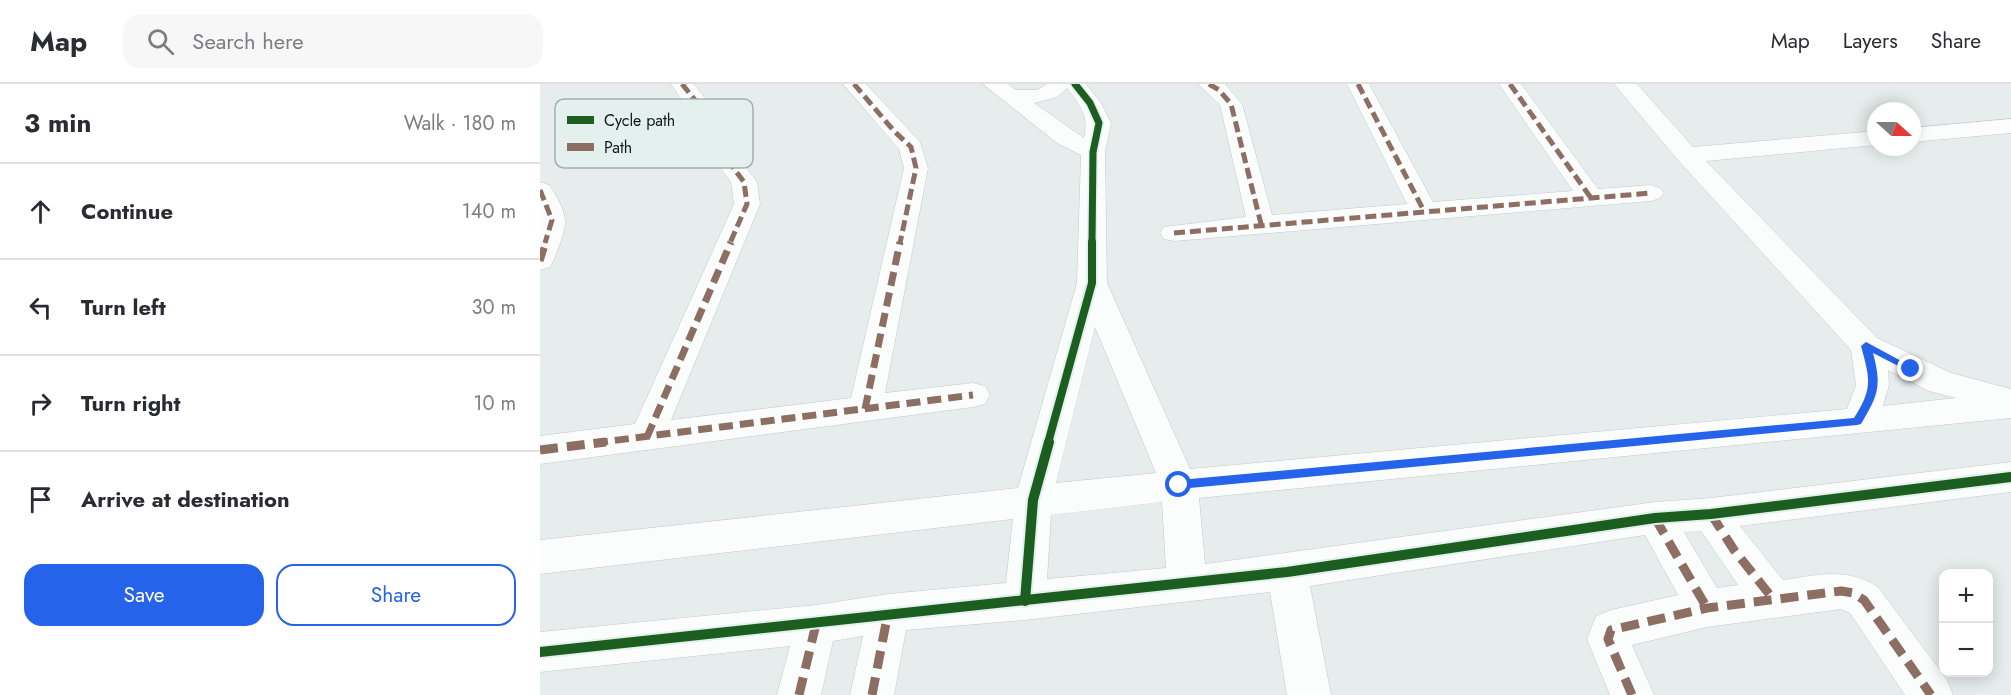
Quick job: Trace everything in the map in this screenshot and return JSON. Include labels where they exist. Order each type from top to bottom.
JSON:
[{"type":"street","points":[[682,84],[694,99]]},
{"type":"street","points":[[1003,91],[1038,97],[1054,90],[1059,84]]},
{"type":"street","points":[[1025,601],[1033,500],[1092,283],[1093,152],[1099,123],[1090,103],[1075,84]]},
{"type":"street","points":[[1209,84],[1220,90],[1231,104],[1261,224]]},
{"type":"street","points":[[1358,84],[1424,211]]},
{"type":"street","points":[[1510,84],[1591,198]]},
{"type":"street","points":[[1625,84],[1687,155],[1866,346],[1941,382],[2011,403]]},
{"type":"street","points":[[859,85],[894,131],[911,147],[916,168],[865,409]]},
{"type":"street","points":[[1003,91],[1065,138],[1093,152]]},
{"type":"street","points":[[1921,134],[2011,126]]},
{"type":"street","points":[[1687,155],[1867,139]]},
{"type":"street","points":[[647,437],[747,204],[744,182],[734,168]]},
{"type":"street","points":[[540,190],[552,220],[540,261]]},
{"type":"street","points":[[1174,233],[1651,193]]},
{"type":"street","points":[[1092,283],[1179,485],[1187,584]]},
{"type":"street","points":[[1857,421],[1872,398],[1874,374],[1866,346]]},
{"type":"street","points":[[540,450],[973,395]]},
{"type":"street","points":[[540,557],[1033,500],[1857,421],[2011,403]]},
{"type":"street","points":[[540,652],[816,624],[888,613],[1187,584],[1287,572],[1654,518],[1711,514],[2011,477]]},
{"type":"street","points":[[1711,514],[1734,550],[1774,600]]},
{"type":"street","points":[[1654,518],[1707,608]]},
{"type":"street","points":[[1287,572],[1309,695]]},
{"type":"street","points":[[1632,695],[1608,639],[1611,630],[1707,608],[1841,591],[1853,593],[1864,600],[1931,695]]},
{"type":"street","points":[[872,695],[888,613]]},
{"type":"street","points":[[798,695],[816,624]]},
{"type":"marked path","points":[[682,84],[694,99]]},
{"type":"marked path","points":[[854,84],[894,131],[911,147],[916,168],[865,409]]},
{"type":"marked path","points":[[1209,84],[1219,90],[1231,104],[1261,224]]},
{"type":"marked path","points":[[1358,84],[1424,211]]},
{"type":"marked path","points":[[1510,84],[1591,198]]},
{"type":"marked path","points":[[647,437],[747,204],[744,182],[734,168]]},
{"type":"marked path","points":[[540,190],[552,220],[540,261]]},
{"type":"marked path","points":[[1174,233],[1651,193]]},
{"type":"marked path","points":[[540,450],[973,395]]},
{"type":"marked path","points":[[1711,514],[1734,550],[1774,600]]},
{"type":"marked path","points":[[1655,518],[1707,608]]},
{"type":"marked path","points":[[1632,695],[1608,639],[1611,630],[1707,608],[1841,591],[1853,593],[1864,600],[1931,695]]},
{"type":"marked path","points":[[872,695],[888,613]]},
{"type":"marked path","points":[[799,695],[816,624]]},
{"type":"cycle path","points":[[1025,601],[1033,500],[1092,283],[1093,152],[1099,123],[1090,103],[1075,84]]},
{"type":"cycle path","points":[[540,652],[816,624],[888,613],[1187,584],[1287,572],[1655,518],[1711,514],[2011,477]]},
{"type":"route","points":[[1179,485],[1857,421],[1872,398],[1874,374],[1866,346],[1911,369]]}]
